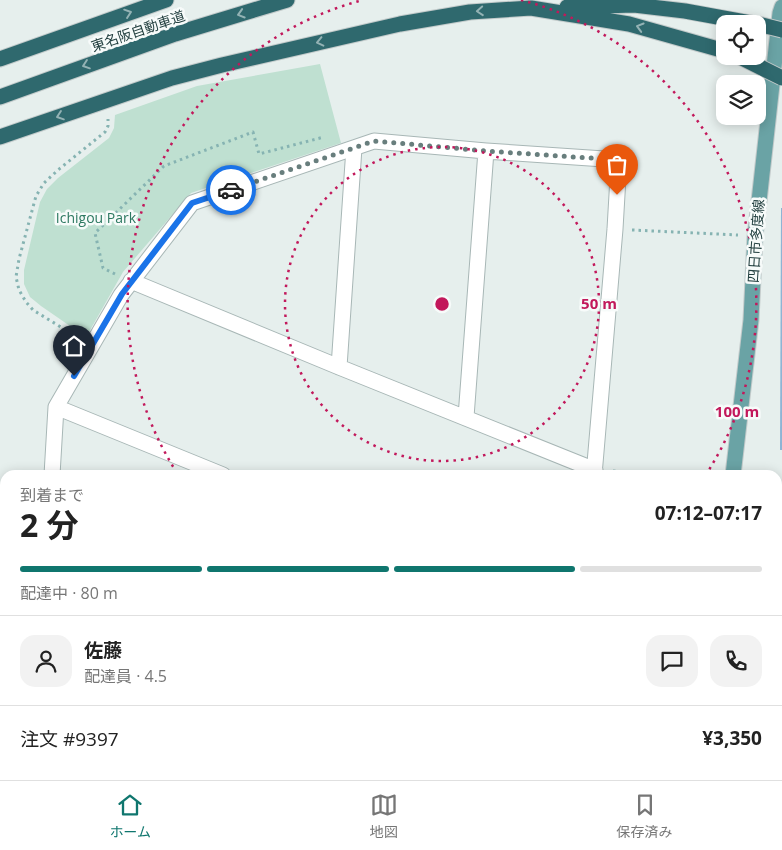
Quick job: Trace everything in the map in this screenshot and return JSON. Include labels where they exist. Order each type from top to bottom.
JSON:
[{"type":"highway","name":"東名阪自動車道","points":[[0,59],[166,0]]},
{"type":"highway","name":"東名阪自動車道","points":[[0,97],[175,34],[287,0]]},
{"type":"highway","points":[[0,137],[172,78],[400,24],[470,12],[634,5],[716,17]]},
{"type":"highway","points":[[531,8],[629,24],[716,48]]},
{"type":"highway","points":[[766,26],[782,30]]},
{"type":"highway","points":[[756,65],[782,78]]},
{"type":"main road","name":"四日市多度線","points":[[734,470],[751,320],[755,238],[782,7]]},
{"type":"street","points":[[52,470],[56,407],[122,294],[192,203],[374,141],[619,160],[615,229],[594,470]]},
{"type":"street","points":[[339,367],[354,148]]},
{"type":"street","points":[[466,417],[486,151]]},
{"type":"street","points":[[131,281],[466,417],[589,470]]},
{"type":"street","points":[[56,407],[211,470]]},
{"type":"path","points":[[92,346],[33,310],[26,302],[16,277],[36,196],[44,183],[58,170],[105,132],[108,126],[108,116]]},
{"type":"path","points":[[103,268],[95,233],[164,166],[253,132],[259,154],[324,137]]},
{"type":"path","points":[[615,229],[739,235]]},
{"type":"green space","name":"Ichigou Park","points":[[320,64],[341,143],[191,193],[123,272],[89,332],[83,335],[30,297],[24,284],[24,270],[40,202],[47,189],[58,178],[109,138],[114,128],[115,115],[197,86]]},
{"type":"water","points":[[781,208],[782,450],[780,450]]},
{"type":"way so far","points":[[231,190],[374,141],[619,160],[617,195]]},
{"type":"route","points":[[74,376],[122,294],[192,203],[231,190]]}]
